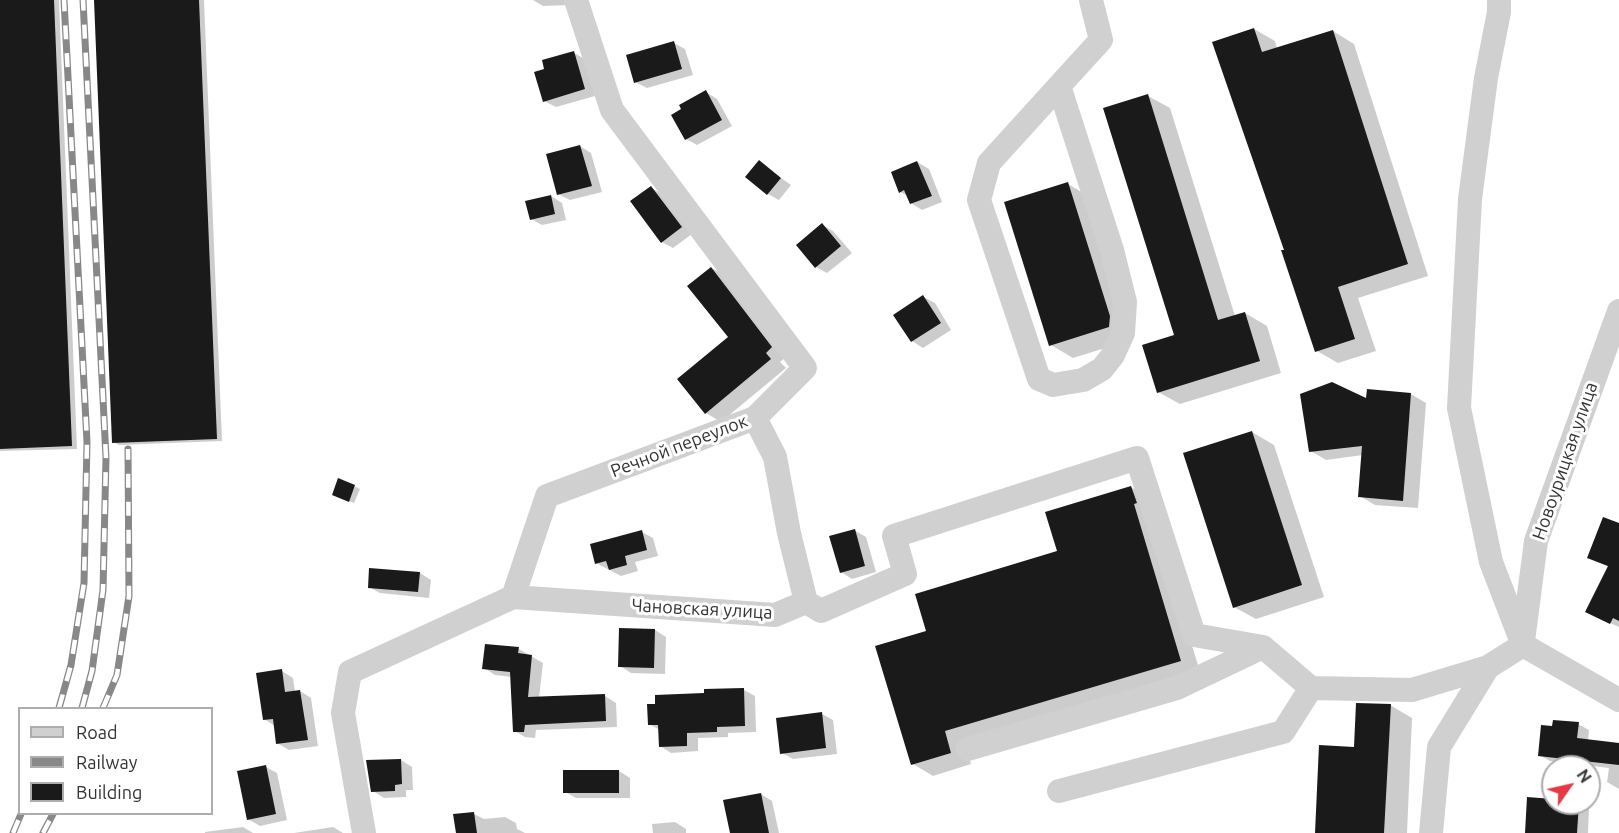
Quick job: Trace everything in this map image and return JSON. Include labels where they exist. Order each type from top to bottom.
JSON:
[{"type":"street","name":"Речной переулок","points":[[513,597],[547,496],[755,418],[805,368],[612,110],[576,0]]},
{"type":"street","points":[[1059,86],[1112,250],[1125,302],[1123,333],[1113,355],[1102,369],[1083,380],[1053,385],[1038,379],[980,200],[989,163],[1059,86],[1101,40],[1091,0]]},
{"type":"street","points":[[1499,0],[1470,199],[1459,408],[1491,562],[1523,645],[1619,700]]},
{"type":"street","name":"Новоурицкая улица","points":[[1523,645],[1536,541],[1619,311]]},
{"type":"street","points":[[755,418],[775,457],[789,533],[806,602],[821,611],[905,574],[894,536],[1137,458],[1194,635],[1263,646],[1311,688],[1412,690],[1488,667],[1523,645]]},
{"type":"street","points":[[364,833],[343,713],[350,672],[513,597]]},
{"type":"street","name":"Чановская улица","points":[[513,597],[775,615],[806,602]]},
{"type":"street","points":[[968,749],[1178,688],[1263,646]]},
{"type":"street","points":[[1431,833],[1439,747],[1488,667]]},
{"type":"street","points":[[1059,791],[1283,732],[1311,688]]},
{"type":"building","points":[[0,0],[54,0],[72,446],[0,449]]},
{"type":"building","points":[[94,0],[199,0],[217,439],[112,443]]},
{"type":"building","points":[[1254,28],[1262,52],[1333,30],[1408,264],[1338,287],[1355,339],[1315,352],[1281,250],[1284,250],[1212,42]]},
{"type":"building","points":[[674,41],[682,69],[634,83],[626,55]]},
{"type":"building","points":[[574,51],[585,89],[543,102],[534,72],[544,69],[542,60]]},
{"type":"building","points":[[706,90],[722,120],[685,140],[671,115],[681,109],[679,105]]},
{"type":"building","points":[[1148,94],[1218,320],[1245,312],[1260,361],[1157,393],[1142,345],[1174,335],[1103,108]]},
{"type":"building","points":[[580,145],[592,186],[557,195],[546,154]]},
{"type":"building","points":[[759,160],[781,178],[767,195],[745,177]]},
{"type":"building","points":[[917,161],[932,196],[910,204],[904,190],[899,193],[891,172]]},
{"type":"building","points":[[1068,182],[1110,316],[1109,327],[1049,346],[1004,202]]},
{"type":"building","points":[[651,186],[682,227],[661,243],[630,201]]},
{"type":"building","points":[[551,195],[555,214],[530,220],[525,201]]},
{"type":"building","points":[[822,223],[841,246],[815,268],[796,245]]},
{"type":"building","points":[[711,267],[772,347],[766,353],[771,359],[705,414],[677,379],[728,337],[687,286]]},
{"type":"building","points":[[923,295],[941,323],[911,342],[893,315]]},
{"type":"building","points":[[1332,382],[1366,398],[1367,389],[1411,393],[1403,501],[1358,497],[1362,446],[1309,452],[1300,394]]},
{"type":"building","points":[[1252,431],[1302,585],[1233,608],[1183,453]]},
{"type":"building","points":[[338,478],[355,485],[349,502],[332,495]]},
{"type":"building","points":[[1131,486],[1137,503],[1134,504],[1181,661],[945,731],[951,753],[911,765],[875,646],[926,631],[915,594],[1057,551],[1045,512]]},
{"type":"building","points":[[1603,517],[1619,523],[1619,621],[1613,618],[1610,624],[1585,612],[1608,566],[1587,558]]},
{"type":"building","points":[[855,529],[865,566],[840,573],[829,536]]},
{"type":"building","points":[[642,530],[647,550],[625,556],[627,565],[609,570],[606,561],[595,564],[590,544]]},
{"type":"building","points":[[369,568],[420,572],[418,592],[368,588]]},
{"type":"building","points":[[619,628],[655,629],[654,668],[618,667]]},
{"type":"building","points":[[485,644],[519,647],[518,653],[532,655],[528,697],[605,694],[606,721],[525,725],[524,732],[513,732],[510,672],[482,669]]},
{"type":"building","points":[[282,669],[285,692],[300,690],[308,740],[276,744],[273,719],[263,720],[256,673]]},
{"type":"building","points":[[744,688],[745,726],[717,727],[717,732],[687,733],[687,746],[659,747],[658,725],[648,725],[647,704],[655,704],[655,695],[704,693],[704,689]]},
{"type":"building","points":[[1356,703],[1391,704],[1384,833],[1315,833],[1319,745],[1354,747]]},
{"type":"building","points":[[822,712],[826,748],[780,754],[776,718]]},
{"type":"building","points":[[1553,720],[1579,722],[1577,738],[1619,743],[1619,765],[1601,763],[1601,755],[1538,756],[1541,725],[1552,726]]},
{"type":"building","points":[[401,759],[402,784],[395,785],[395,791],[371,792],[366,760]]},
{"type":"building","points":[[266,765],[276,814],[247,820],[237,771]]},
{"type":"building","points":[[563,770],[619,770],[619,793],[563,793]]},
{"type":"building","points":[[761,793],[769,833],[730,833],[723,800]]},
{"type":"building","points":[[1527,797],[1541,798],[1541,815],[1578,815],[1577,833],[1525,833]]},
{"type":"building","points":[[474,812],[477,833],[456,833],[453,814]]},
{"type":"railway","points":[[59,707],[71,665],[84,583],[87,442],[64,0]]},
{"type":"railway","points":[[82,707],[92,671],[103,590],[106,458],[83,0]]},
{"type":"railway","points":[[103,707],[117,675],[129,596],[128,449]]},
{"type":"railway","points":[[13,833],[21,815]]},
{"type":"railway","points":[[43,833],[52,815]]}]
